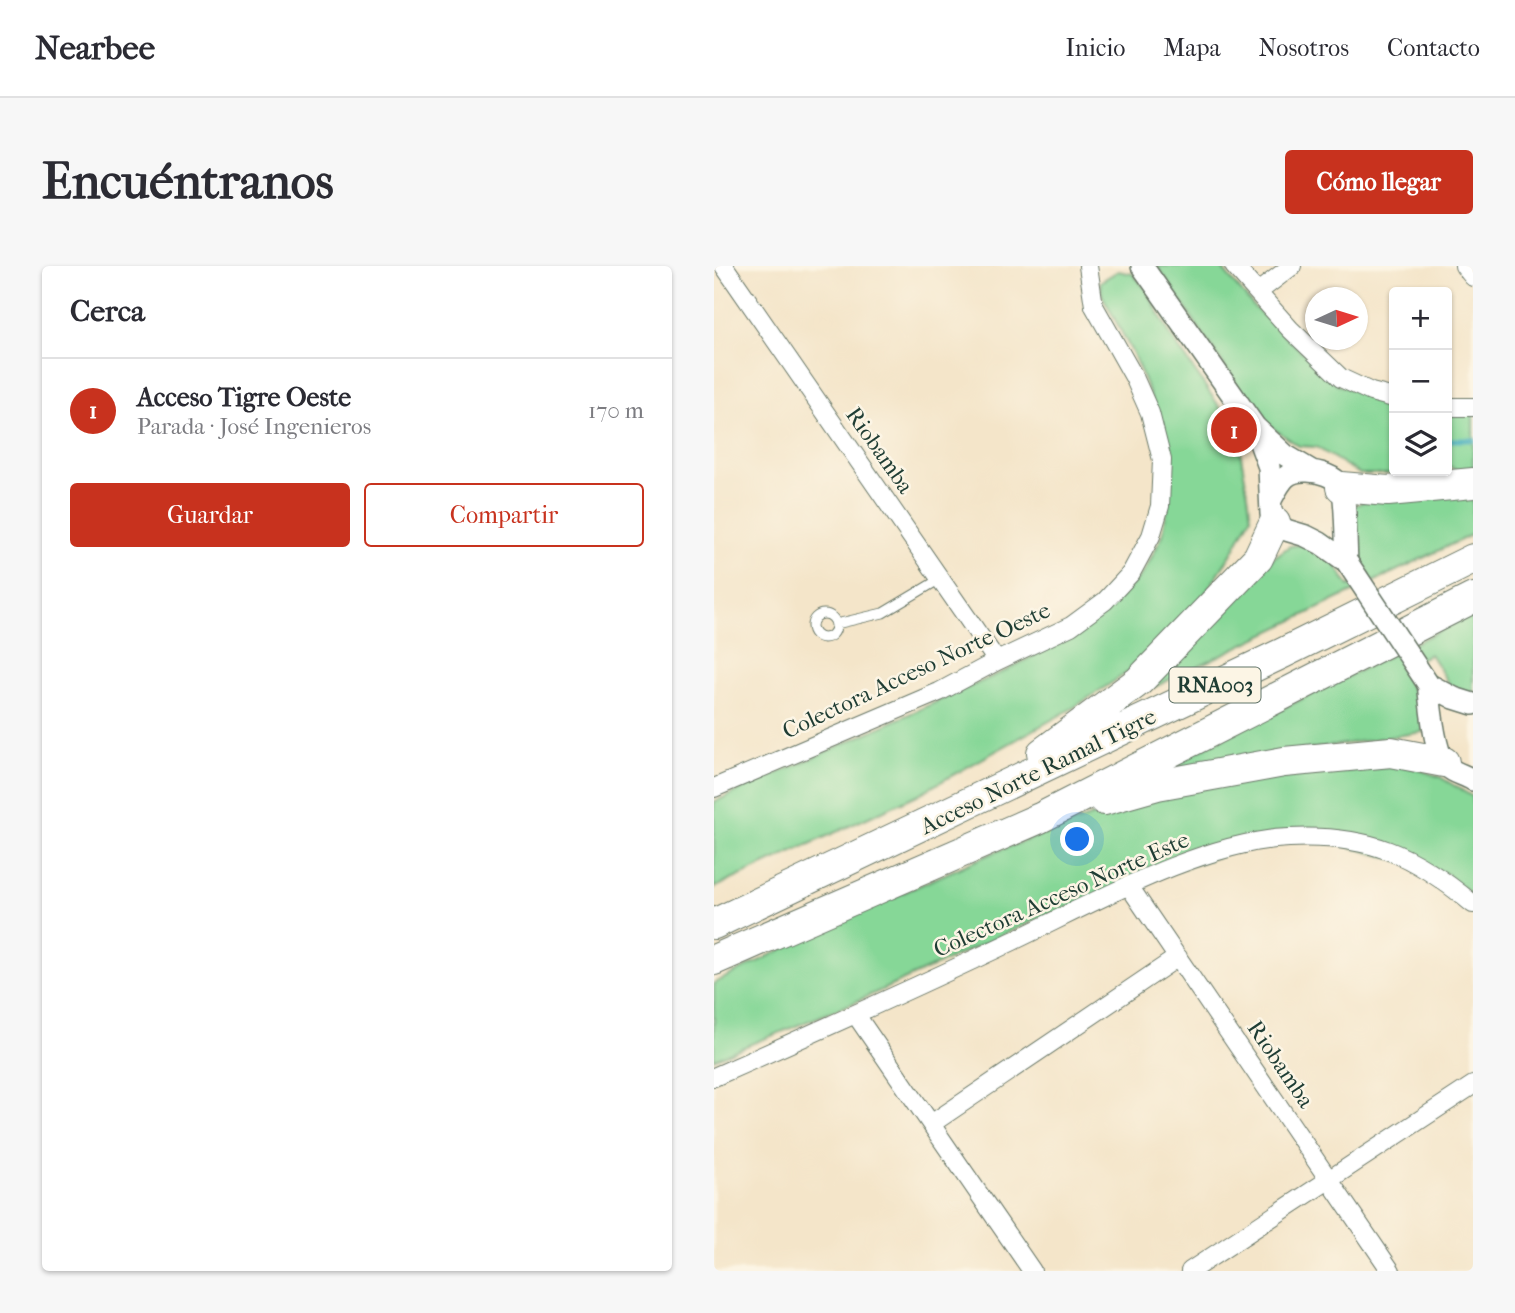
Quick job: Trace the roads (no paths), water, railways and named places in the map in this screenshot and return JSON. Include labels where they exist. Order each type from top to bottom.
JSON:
[{"type":"highway","points":[[1342,487],[1388,491],[1473,483]]},
{"type":"highway","points":[[957,810],[1071,733],[1139,681],[1258,558],[1273,510]]},
{"type":"highway","name":"Acceso Norte Ramal Tigre","points":[[714,925],[1473,559]]},
{"type":"highway","name":"Acceso Norte Ramal Tigre","points":[[714,960],[1040,818],[1473,598]]},
{"type":"highway","points":[[1040,818],[1157,785],[1284,762],[1391,752],[1463,771]]},
{"type":"street","name":"Riobamba","points":[[723,266],[997,661]]},
{"type":"street","points":[[1142,266],[1255,426],[1285,455],[1312,471],[1329,476],[1342,487],[1347,562]]},
{"type":"street","points":[[1234,266],[1290,329],[1341,378],[1371,392],[1389,397]]},
{"type":"street","points":[[1258,292],[1293,266]]},
{"type":"street","points":[[1464,266],[1473,277]]},
{"type":"street","name":"Colectora Acceso Norte Oeste","points":[[714,789],[939,692],[1071,625],[1105,601],[1131,573],[1151,536],[1160,506],[1162,460],[1150,413],[1134,377],[1094,306],[1090,267]]},
{"type":"street","points":[[1452,407],[1473,407]]},
{"type":"street","points":[[1255,426],[1269,467],[1273,510],[1286,530],[1320,543],[1347,562],[1428,684],[1436,737],[1463,771]]},
{"type":"street","points":[[1273,510],[1282,478],[1295,471],[1312,471]]},
{"type":"street","points":[[1428,684],[1454,698],[1473,704]]},
{"type":"street","name":"Colectora Acceso Norte Este","points":[[714,1077],[856,1015],[1129,886],[1209,854],[1287,838],[1328,838],[1387,849],[1440,876],[1473,904]]},
{"type":"street","name":"Riobamba","points":[[1129,886],[1391,1271]]},
{"type":"street","points":[[931,1124],[1178,957]]},
{"type":"street","points":[[856,1015],[1032,1271]]},
{"type":"street","points":[[1190,1271],[1473,1085]]},
{"type":"lane","points":[[836,624],[883,613],[940,579]]},
{"type":"waterway","points":[[1452,440],[1473,440]]},
{"type":"place","name":"Acceso Tigre Oeste","points":[[1234,430]]}]
